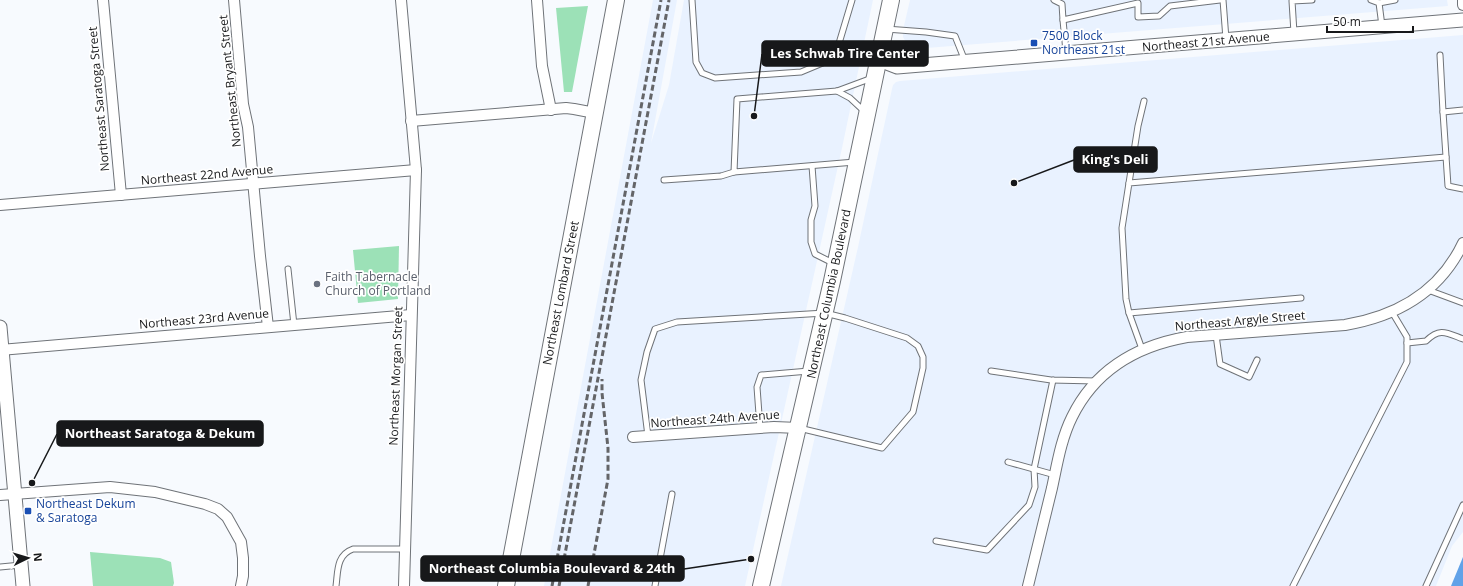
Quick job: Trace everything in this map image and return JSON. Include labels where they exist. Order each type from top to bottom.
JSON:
[{"type":"main road","name":"Northeast Lombard Street","points":[[506,586],[616,0]]},
{"type":"main road","name":"Northeast Columbia Boulevard","points":[[762,586],[836,265],[891,0]]},
{"type":"street","name":"Northeast Saratoga Street","points":[[103,0],[121,195]]},
{"type":"street","name":"Northeast Bryant Street","points":[[234,0],[243,104],[248,127],[268,327]]},
{"type":"street","name":"Northeast Morgan Street","points":[[401,0],[416,170],[404,586]]},
{"type":"street","points":[[536,0],[542,66],[551,110]]},
{"type":"street","points":[[1463,0],[1463,5]]},
{"type":"street","name":"Northeast 21st Avenue","points":[[879,60],[897,67],[1463,20]]},
{"type":"street","points":[[411,121],[551,110],[574,109],[595,113]]},
{"type":"street","name":"Northeast 22nd Avenue","points":[[0,205],[416,170]]},
{"type":"street","name":"Northeast Argyle Street","points":[[1028,586],[1063,442],[1071,418],[1081,401],[1104,374],[1120,362],[1142,349],[1169,340],[1345,324],[1376,318],[1392,312],[1420,296],[1427,290],[1460,257],[1463,243]]},
{"type":"street","name":"Northeast 23rd Avenue","points":[[1,350],[411,315]]},
{"type":"street","points":[[0,327],[23,586]]},
{"type":"street","name":"Northeast 24th Avenue","points":[[633,437],[774,426],[799,428]]},
{"type":"street","points":[[0,495],[110,487],[133,488],[205,504],[218,510],[227,517],[241,542],[243,558],[243,576],[241,586]]},
{"type":"lane","points":[[692,0],[696,62],[702,73],[715,78],[801,72],[825,62],[837,50],[852,0]]},
{"type":"lane","points":[[1054,0],[1062,4],[1066,53]]},
{"type":"lane","points":[[1063,20],[1138,3],[1138,17],[1159,16],[1170,6],[1221,0],[1226,40]]},
{"type":"lane","points":[[1294,34],[1292,0],[1312,0]]},
{"type":"lane","points":[[1371,0],[1379,3],[1395,0]]},
{"type":"lane","points":[[1379,3],[1382,27]]},
{"type":"lane","points":[[885,29],[955,36],[965,61]]},
{"type":"lane","points":[[837,50],[864,55],[879,60]]},
{"type":"lane","points":[[1440,55],[1448,186],[1463,189]]},
{"type":"lane","points":[[734,172],[737,99],[837,91],[875,77]]},
{"type":"lane","points":[[837,91],[858,104],[867,115]]},
{"type":"lane","points":[[1142,349],[1129,313],[1126,299],[1122,228],[1138,126],[1144,101]]},
{"type":"lane","points":[[1444,112],[1463,110]]},
{"type":"lane","points":[[1129,183],[1446,157]]},
{"type":"lane","points":[[664,180],[721,176],[734,172],[857,162]]},
{"type":"lane","points":[[812,166],[815,206],[810,220],[811,242],[815,254],[836,265]]},
{"type":"lane","points":[[288,269],[294,325]]},
{"type":"lane","points":[[1427,290],[1463,303]]},
{"type":"lane","points":[[1129,313],[1301,298]]},
{"type":"lane","points":[[1293,586],[1406,362],[1407,337],[1392,312]]},
{"type":"lane","points":[[648,436],[641,380],[647,352],[655,329],[677,322],[825,313],[907,338],[918,346],[922,357],[923,368],[913,412],[882,448],[799,428]]},
{"type":"lane","points":[[1407,343],[1426,341],[1433,334],[1444,331],[1463,339]]},
{"type":"lane","points":[[1216,335],[1220,364],[1249,377],[1257,360]]},
{"type":"lane","points":[[760,428],[757,388],[761,375],[812,370]]},
{"type":"lane","points":[[991,371],[1053,380],[1097,381]]},
{"type":"lane","points":[[936,541],[988,550],[1029,505],[1036,487],[1034,469],[1053,380]]},
{"type":"lane","points":[[1008,462],[1055,475]]},
{"type":"lane","points":[[655,586],[672,494]]},
{"type":"lane","points":[[1426,586],[1463,505]]},
{"type":"lane","points":[[336,586],[340,561],[342,556],[348,551],[353,549],[404,549]]},
{"type":"lane","points":[[0,567],[22,565]]},
{"type":"shaded area","points":[[653,0],[677,0],[651,143],[669,85],[684,0],[873,0],[842,148],[745,586],[544,586]]},
{"type":"shaded area","points":[[910,0],[1447,0],[1448,6],[914,49],[908,46],[903,37],[903,30]]},
{"type":"shaded area","points":[[1463,35],[1463,532],[1452,546],[1436,586],[781,586],[858,247],[892,89],[896,82]]},
{"type":"green space","points":[[588,6],[572,92],[564,92],[556,8]]},
{"type":"green space","points":[[399,246],[398,299],[358,303],[353,250]]},
{"type":"green space","points":[[90,552],[160,558],[171,562],[174,583],[173,586],[93,586]]},
{"type":"water","points":[[1463,557],[1463,586],[1451,586]]},
{"type":"railway","points":[[552,586],[661,0]]},
{"type":"railway","points":[[559,586],[669,0]]},
{"type":"railway","points":[[588,586],[608,479],[608,448],[602,393],[602,379]]},
{"type":"place","name":"7500 Block Northeast 21st","points":[[1034,43]]},
{"type":"place","name":"Les Schwab Tire Center","points":[[754,116]]},
{"type":"place","name":"King's Deli","points":[[1014,183]]},
{"type":"place","name":"Faith Tabernacle Church of Portland","points":[[317,284]]},
{"type":"place","name":"Northeast Saratoga & Dekum","points":[[32,483]]},
{"type":"place","name":"Northeast Dekum & Saratoga","points":[[28,511]]},
{"type":"place","name":"Northeast Columbia Boulevard & 24th","points":[[751,559]]}]
